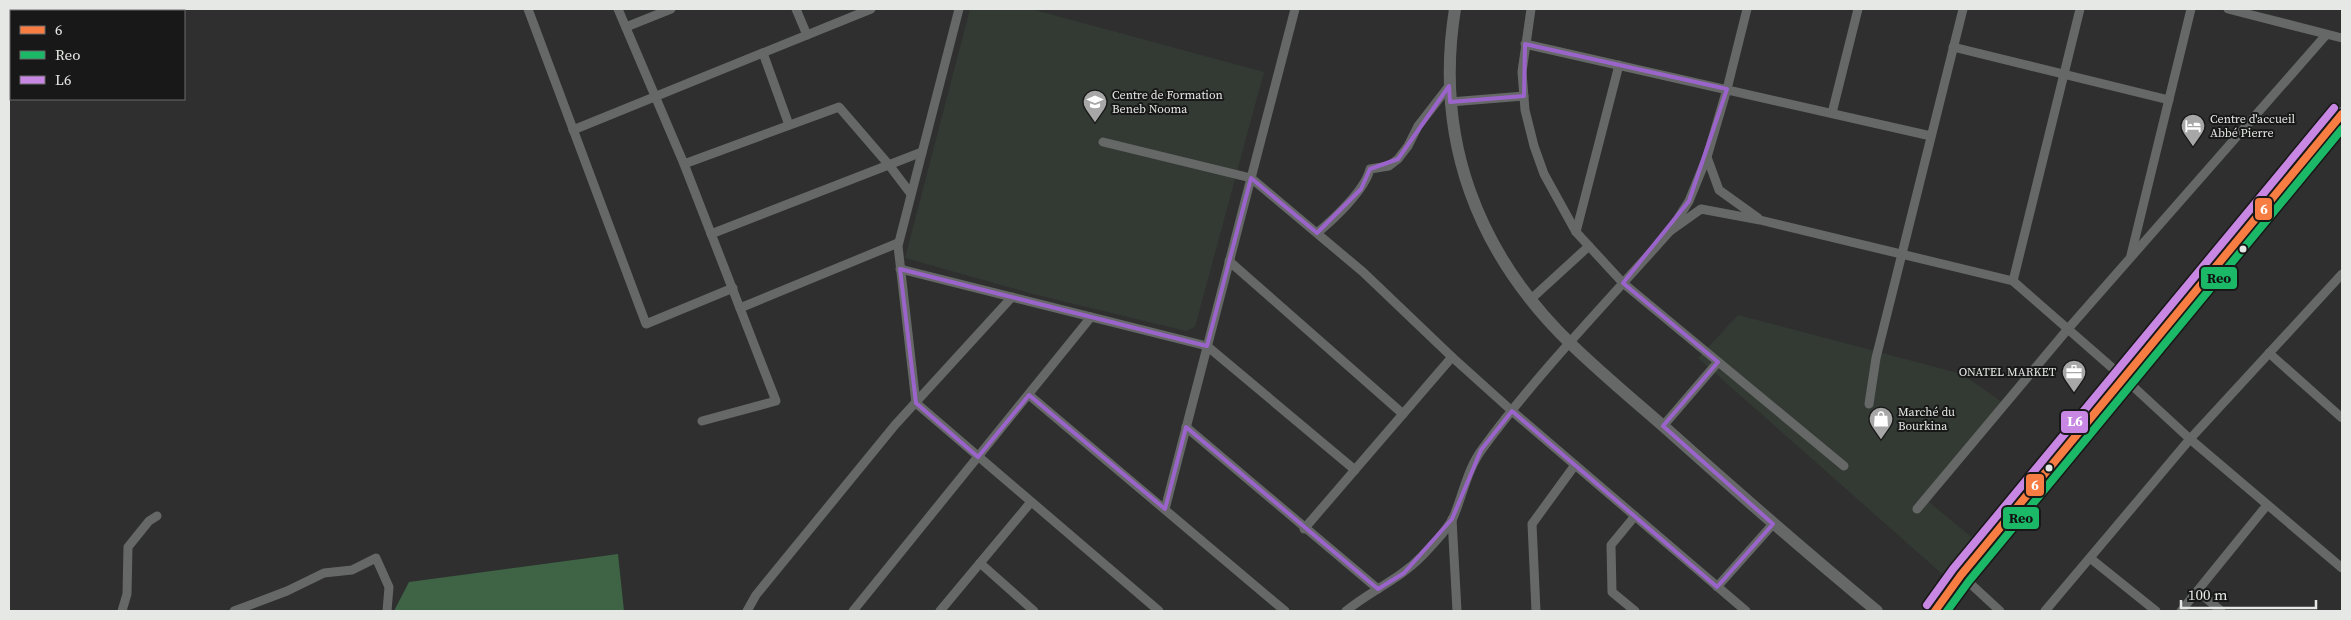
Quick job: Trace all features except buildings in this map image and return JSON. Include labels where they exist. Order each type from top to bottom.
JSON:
[{"type":"main road","points":[[1935,611],[1961,575],[2125,379],[2342,114]]},
{"type":"street","points":[[528,9],[646,324],[732,288]]},
{"type":"street","points":[[618,9],[684,164],[776,401],[702,421]]},
{"type":"street","points":[[626,27],[671,9]]},
{"type":"street","points":[[796,9],[807,35]]},
{"type":"street","points":[[573,130],[871,9]]},
{"type":"street","points":[[959,9],[898,243],[916,404],[1159,611]]},
{"type":"street","points":[[1165,509],[1295,9]]},
{"type":"street","points":[[1455,9],[1449,64],[1449,86],[1457,149],[1468,190],[1500,256],[1530,300],[1570,344],[1773,524],[1877,611]]},
{"type":"street","points":[[1532,9],[1522,72],[1524,96],[1534,146],[1544,174],[1576,232],[1623,283],[1844,466]]},
{"type":"street","points":[[1346,611],[1404,573],[1431,546],[1452,519],[1468,475],[1481,450],[1512,411],[1670,230],[1690,201],[1707,157],[1727,90],[1746,9]]},
{"type":"street","points":[[1832,113],[1858,9]]},
{"type":"street","points":[[1869,404],[1876,358],[1963,9]]},
{"type":"street","points":[[2013,281],[2080,9]]},
{"type":"street","points":[[2130,258],[2191,9]]},
{"type":"street","points":[[2228,9],[2342,38]]},
{"type":"street","points":[[1917,509],[2067,330],[2326,35]]},
{"type":"street","points":[[1525,44],[1931,136]]},
{"type":"street","points":[[1953,47],[2169,100]]},
{"type":"street","points":[[763,53],[789,125]]},
{"type":"street","points":[[1576,232],[1619,65]]},
{"type":"street","points":[[1317,233],[1361,189],[1368,179],[1370,170],[1389,166],[1398,160],[1408,146],[1418,126],[1449,86]]},
{"type":"street","points":[[1450,102],[1524,96]]},
{"type":"street","points":[[684,164],[839,107],[889,164],[911,194]]},
{"type":"street","points":[[1103,142],[1251,178],[1364,272],[1452,358],[1746,611]]},
{"type":"street","points":[[711,234],[922,152]]},
{"type":"street","points":[[1707,157],[1719,190],[1760,220]]},
{"type":"street","points":[[1670,230],[1701,209],[1760,220],[2013,281],[2125,379],[2190,440],[2341,565]]},
{"type":"street","points":[[740,308],[898,243]]},
{"type":"street","points":[[1530,300],[1588,246]]},
{"type":"street","points":[[1229,262],[1403,414]]},
{"type":"street","points":[[900,269],[1207,346],[1355,470]]},
{"type":"street","points":[[2045,611],[2190,440],[2340,280]]},
{"type":"street","points":[[747,611],[761,588],[895,426],[1012,297]]},
{"type":"street","points":[[853,611],[1090,317]]},
{"type":"street","points":[[2269,354],[2342,418]]},
{"type":"street","points":[[1304,529],[1452,358]]},
{"type":"street","points":[[1662,426],[1718,362]]},
{"type":"street","points":[[1029,395],[1285,611]]},
{"type":"street","points":[[1186,427],[1304,529],[1378,589]]},
{"type":"street","points":[[1536,611],[1532,524],[1575,465]]},
{"type":"street","points":[[940,611],[1031,502]]},
{"type":"street","points":[[2181,611],[2268,505]]},
{"type":"street","points":[[122,611],[127,594],[128,547],[150,521],[157,516]]},
{"type":"street","points":[[1635,516],[1611,545],[1612,592],[1635,611]]},
{"type":"street","points":[[1452,519],[1457,611]]},
{"type":"street","points":[[1718,587],[1773,524]]},
{"type":"street","points":[[234,611],[288,592],[324,573],[352,570],[376,558],[388,587],[388,611]]},
{"type":"street","points":[[2090,558],[2156,611]]},
{"type":"street","points":[[980,563],[1034,611]]},
{"type":"street","points":[[1961,575],[2000,611]]},
{"type":"street","points":[[2198,591],[2221,611]]},
{"type":"highlighted area","points":[[1525,44],[1727,89],[1689,201],[1623,283],[1718,362],[1663,426],[1773,524],[1717,587],[1512,411],[1481,450],[1452,519],[1404,573],[1378,589],[1186,427],[1165,509],[1029,395],[978,457],[916,403],[900,269],[1207,346],[1251,178],[1317,233],[1361,189],[1370,169],[1398,159],[1449,86],[1450,102],[1524,96]]},
{"type":"shaded area","name":"Centre de Formation Beneb Nooma","points":[[970,9],[1031,9],[1264,72],[1195,327],[1186,331],[1033,294],[905,258]]},
{"type":"shaded area","name":"Marché du Bourkina","points":[[1738,315],[1962,374],[2002,402],[1923,497],[1981,545],[1950,581],[1698,358]]},
{"type":"green space","points":[[618,554],[624,611],[394,611],[409,582]]},
{"type":"transit line","name":"L6","points":[[1927,605],[1953,569],[2334,108]]},
{"type":"transit line","name":"6","points":[[1935,611],[1961,575],[2342,114]]},
{"type":"transit line","name":"Reo","points":[[1947,611],[1969,581],[2342,129]]},
{"type":"place","name":"Centre de Formation Beneb Nooma","points":[[1095,123]]},
{"type":"place","name":"Centre d'accueil Abbé Pierre","points":[[2193,147]]},
{"type":"place","name":"ONATEL MARKET","points":[[2074,393]]},
{"type":"place","name":"Marché du Bourkina","points":[[1881,440]]}]
